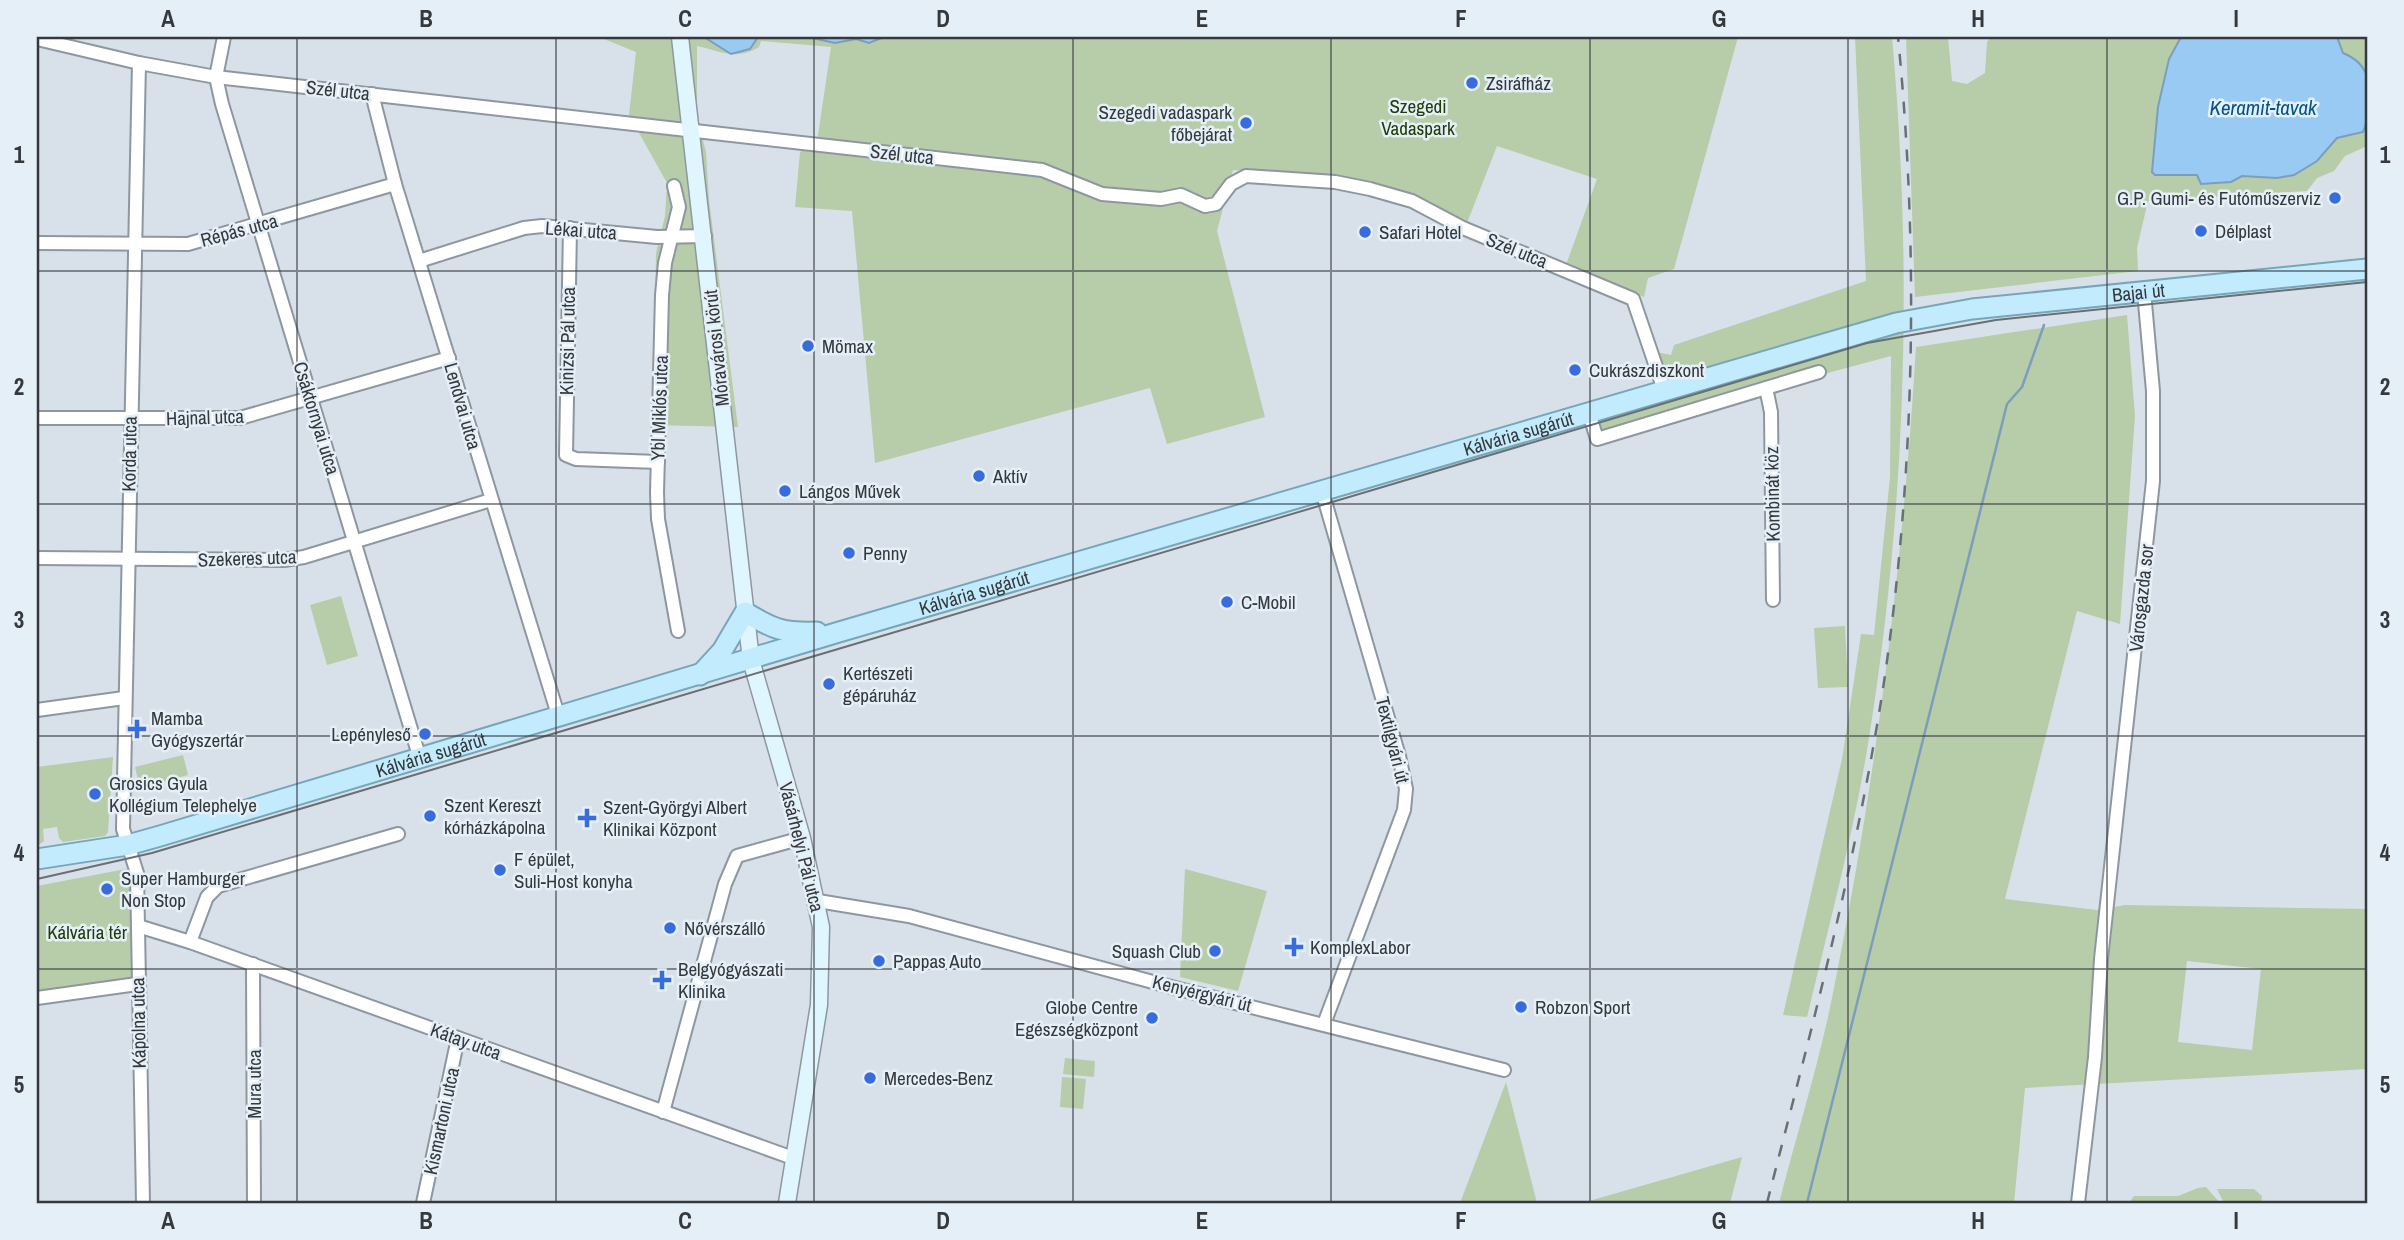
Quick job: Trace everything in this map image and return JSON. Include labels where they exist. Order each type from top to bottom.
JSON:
[{"type":"main road","name":"Móravárosi körút","points":[[680,37],[705,236],[751,660]]},
{"type":"main road","name":"Bajai út","points":[[1910,320],[1972,309],[2367,269]]},
{"type":"main road","name":"Kálvária sugárút","points":[[37,859],[128,845],[839,632],[1910,320]]},
{"type":"main road","points":[[699,676],[722,651],[745,612],[773,629],[788,633],[839,632]]},
{"type":"main road","name":"Vásárhelyi Pál utca","points":[[751,660],[818,901],[822,948],[819,1004],[787,1203]]},
{"type":"street","points":[[216,77],[224,37]]},
{"type":"street","name":"Szél utca","points":[[37,39],[75,42],[139,63],[216,77],[1042,170],[1060,175],[1093,192],[1161,199],[1181,195],[1205,206],[1216,204],[1231,184],[1246,176],[1335,182],[1370,189],[1412,201],[1462,228],[1627,295],[1637,303],[1664,390]]},
{"type":"street","name":"Korda utca","points":[[128,845],[123,829],[124,698],[139,63]]},
{"type":"street","name":"Csáktornyai utca","points":[[216,77],[420,759]]},
{"type":"street","name":"Lendvai utca","points":[[372,94],[395,184],[559,718]]},
{"type":"street","name":"Répás utca","points":[[37,243],[188,244],[259,226],[395,184]]},
{"type":"street","name":"Ybl Miklós utca","points":[[674,187],[679,207],[671,237],[662,295],[658,519],[678,631]]},
{"type":"street","name":"Lékai utca","points":[[419,261],[524,228],[570,228],[671,237],[705,236]]},
{"type":"street","name":"Kinizsi Pál utca","points":[[570,228],[566,455],[576,459],[658,462]]},
{"type":"street","name":"Városgazda sor","points":[[2078,1203],[2095,1057],[2107,903],[2153,481],[2153,391],[2144,292]]},
{"type":"street","name":"Hajnal utca","points":[[37,418],[240,418],[311,400],[449,358]]},
{"type":"street","points":[[1589,412],[1597,439],[1819,372]]},
{"type":"street","name":"Kombinát köz","points":[[1766,388],[1771,412],[1773,600]]},
{"type":"street","name":"Textilgyári út","points":[[1322,491],[1391,724],[1406,789],[1404,810],[1324,1024]]},
{"type":"street","name":"Szekeres utca","points":[[37,558],[284,560],[491,500]]},
{"type":"street","points":[[37,710],[124,698]]},
{"type":"street","points":[[190,942],[207,897],[218,887],[398,834]]},
{"type":"street","points":[[663,1112],[725,884],[737,856],[802,838]]},
{"type":"street","name":"Kápolna utca","points":[[128,845],[137,873],[143,1203]]},
{"type":"street","name":"Kenyérgyári út","points":[[818,901],[909,916],[1504,1070]]},
{"type":"street","name":"Kátay utca","points":[[138,926],[253,964],[793,1158]]},
{"type":"street","name":"Mura utca","points":[[253,964],[254,1203]]},
{"type":"street","points":[[37,998],[137,984]]},
{"type":"street","name":"Kismartoni utca","points":[[423,1203],[458,1038]]},
{"type":"green space","name":"Szegedi Vadaspark","points":[[599,37],[1738,37],[1674,269],[1648,278],[1644,297],[1566,265],[1597,179],[1497,146],[1467,223],[1334,177],[1233,170],[1217,231],[1265,417],[1167,444],[1150,388],[875,463],[852,211],[795,207],[800,152],[817,142],[831,47],[761,41],[759,47],[736,54],[697,46],[697,116],[706,152],[709,200],[738,427],[653,425],[656,253],[665,216],[667,183],[629,115],[636,52]]},
{"type":"green space","points":[[1855,37],[1892,37],[1899,125],[1904,300],[1898,476],[1891,564],[1869,738],[1849,843],[1807,1017],[1783,1015],[1842,759],[1861,634],[1874,635],[1890,477],[1891,356],[1603,433],[1599,419],[1671,397],[1656,352],[1671,355],[1674,345],[1866,281]]},
{"type":"green space","points":[[1906,37],[1948,37],[1952,81],[1967,84],[1985,73],[1987,42],[1991,37],[2181,37],[2169,59],[2158,107],[2152,171],[2155,175],[2197,175],[2213,184],[2231,182],[2242,176],[2277,178],[2294,175],[2337,138],[2363,132],[2367,125],[2367,146],[2345,156],[2334,171],[2317,178],[2307,191],[2148,201],[2137,248],[2138,271],[1915,297]]},
{"type":"green space","points":[[2337,37],[2367,37],[2367,76],[2354,58],[2343,53]]},
{"type":"green space","points":[[2127,315],[2135,416],[2120,624],[2077,611],[2005,899],[2097,910],[2125,905],[2367,909],[2367,1069],[2025,1088],[2014,1203],[1779,1203],[1827,1020],[1875,752],[1904,510],[1916,347]],"holes":[[[2187,961],[2261,969],[2252,1050],[2178,1042]]]},
{"type":"green space","points":[[341,596],[358,656],[327,665],[310,605]]},
{"type":"green space","points":[[1845,626],[1848,687],[1818,688],[1814,628]]},
{"type":"green space","points":[[183,755],[188,775],[140,788],[135,767]]},
{"type":"green space","points":[[113,757],[108,832],[105,836],[63,842],[59,838],[57,827],[43,829],[44,841],[37,846],[37,767]]},
{"type":"green space","name":"Kálvária tér","points":[[136,867],[137,984],[37,998],[37,886]]},
{"type":"green space","name":"Squash Club","points":[[1185,869],[1267,891],[1238,991],[1180,977]]},
{"type":"green space","points":[[1065,1058],[1095,1061],[1094,1077],[1063,1074]]},
{"type":"green space","points":[[1062,1077],[1086,1079],[1083,1109],[1060,1107]]},
{"type":"green space","points":[[1506,1082],[1537,1203],[1460,1203]]},
{"type":"green space","points":[[1742,1157],[1730,1203],[1582,1203]]},
{"type":"green space","points":[[2206,1187],[2220,1203],[2129,1203],[2134,1196],[2178,1196]]},
{"type":"green space","points":[[2217,1189],[2254,1189],[2262,1196],[2261,1203],[2224,1203]]},
{"type":"water","points":[[704,37],[758,37],[750,49],[731,54]]},
{"type":"water","points":[[808,37],[884,37],[869,43],[856,39],[835,43]]},
{"type":"water","name":"Keramit-tavak","points":[[2181,37],[2337,37],[2343,53],[2357,62],[2367,76],[2368,104],[2363,132],[2337,138],[2317,161],[2294,175],[2277,178],[2242,176],[2231,182],[2201,184],[2197,175],[2155,175],[2152,172],[2158,107],[2169,59]]},
{"type":"waterway","points":[[1807,1203],[2007,404],[2022,387],[2044,325]]},
{"type":"tram line","points":[[37,879],[152,853],[1867,343],[1996,320],[2367,282]]},
{"type":"railway","points":[[1767,1203],[1861,814],[1884,682],[1894,602],[1908,441],[1911,279],[1905,117],[1898,37]]},
{"type":"place","name":"Zsiráfház","points":[[1472,83]]},
{"type":"place","name":"Szegedi vadaspark főbejárat","points":[[1246,123]]},
{"type":"place","name":"G.P. Gumi- és Futóműszerviz","points":[[2335,198]]},
{"type":"place","name":"Délplast","points":[[2201,231]]},
{"type":"place","name":"Safari Hotel","points":[[1365,232]]},
{"type":"place","name":"Mömax","points":[[808,346]]},
{"type":"place","name":"Cukrászdiszkont","points":[[1575,370]]},
{"type":"place","name":"Aktív","points":[[979,476]]},
{"type":"place","name":"Lángos Művek","points":[[785,491]]},
{"type":"place","name":"Penny","points":[[849,553]]},
{"type":"place","name":"C-Mobil","points":[[1227,602]]},
{"type":"place","name":"Kertészeti gépáruház","points":[[829,684]]},
{"type":"place","name":"Mamba Gyógyszertár","points":[[137,729]]},
{"type":"place","name":"Lepényleső","points":[[425,734]]},
{"type":"place","name":"Grosics Gyula Kollégium Telephelye","points":[[95,794]]},
{"type":"place","name":"Szent Kereszt kórházkápolna","points":[[430,816]]},
{"type":"place","name":"Szent-Györgyi Albert Klinikai Központ","points":[[587,818]]},
{"type":"place","name":"F épület, Suli-Host konyha","points":[[500,870]]},
{"type":"place","name":"Super Hamburger Non Stop","points":[[107,889]]},
{"type":"place","name":"Nővérszálló","points":[[670,928]]},
{"type":"place","name":"KomplexLabor","points":[[1294,947]]},
{"type":"place","name":"Squash Club","points":[[1215,951]]},
{"type":"place","name":"Pappas Auto","points":[[879,961]]},
{"type":"place","name":"Belgyógyászati Klinika","points":[[662,980]]},
{"type":"place","name":"Robzon Sport","points":[[1521,1007]]},
{"type":"place","name":"Globe Centre Egészségközpont","points":[[1152,1018]]},
{"type":"place","name":"Mercedes-Benz","points":[[870,1078]]}]
